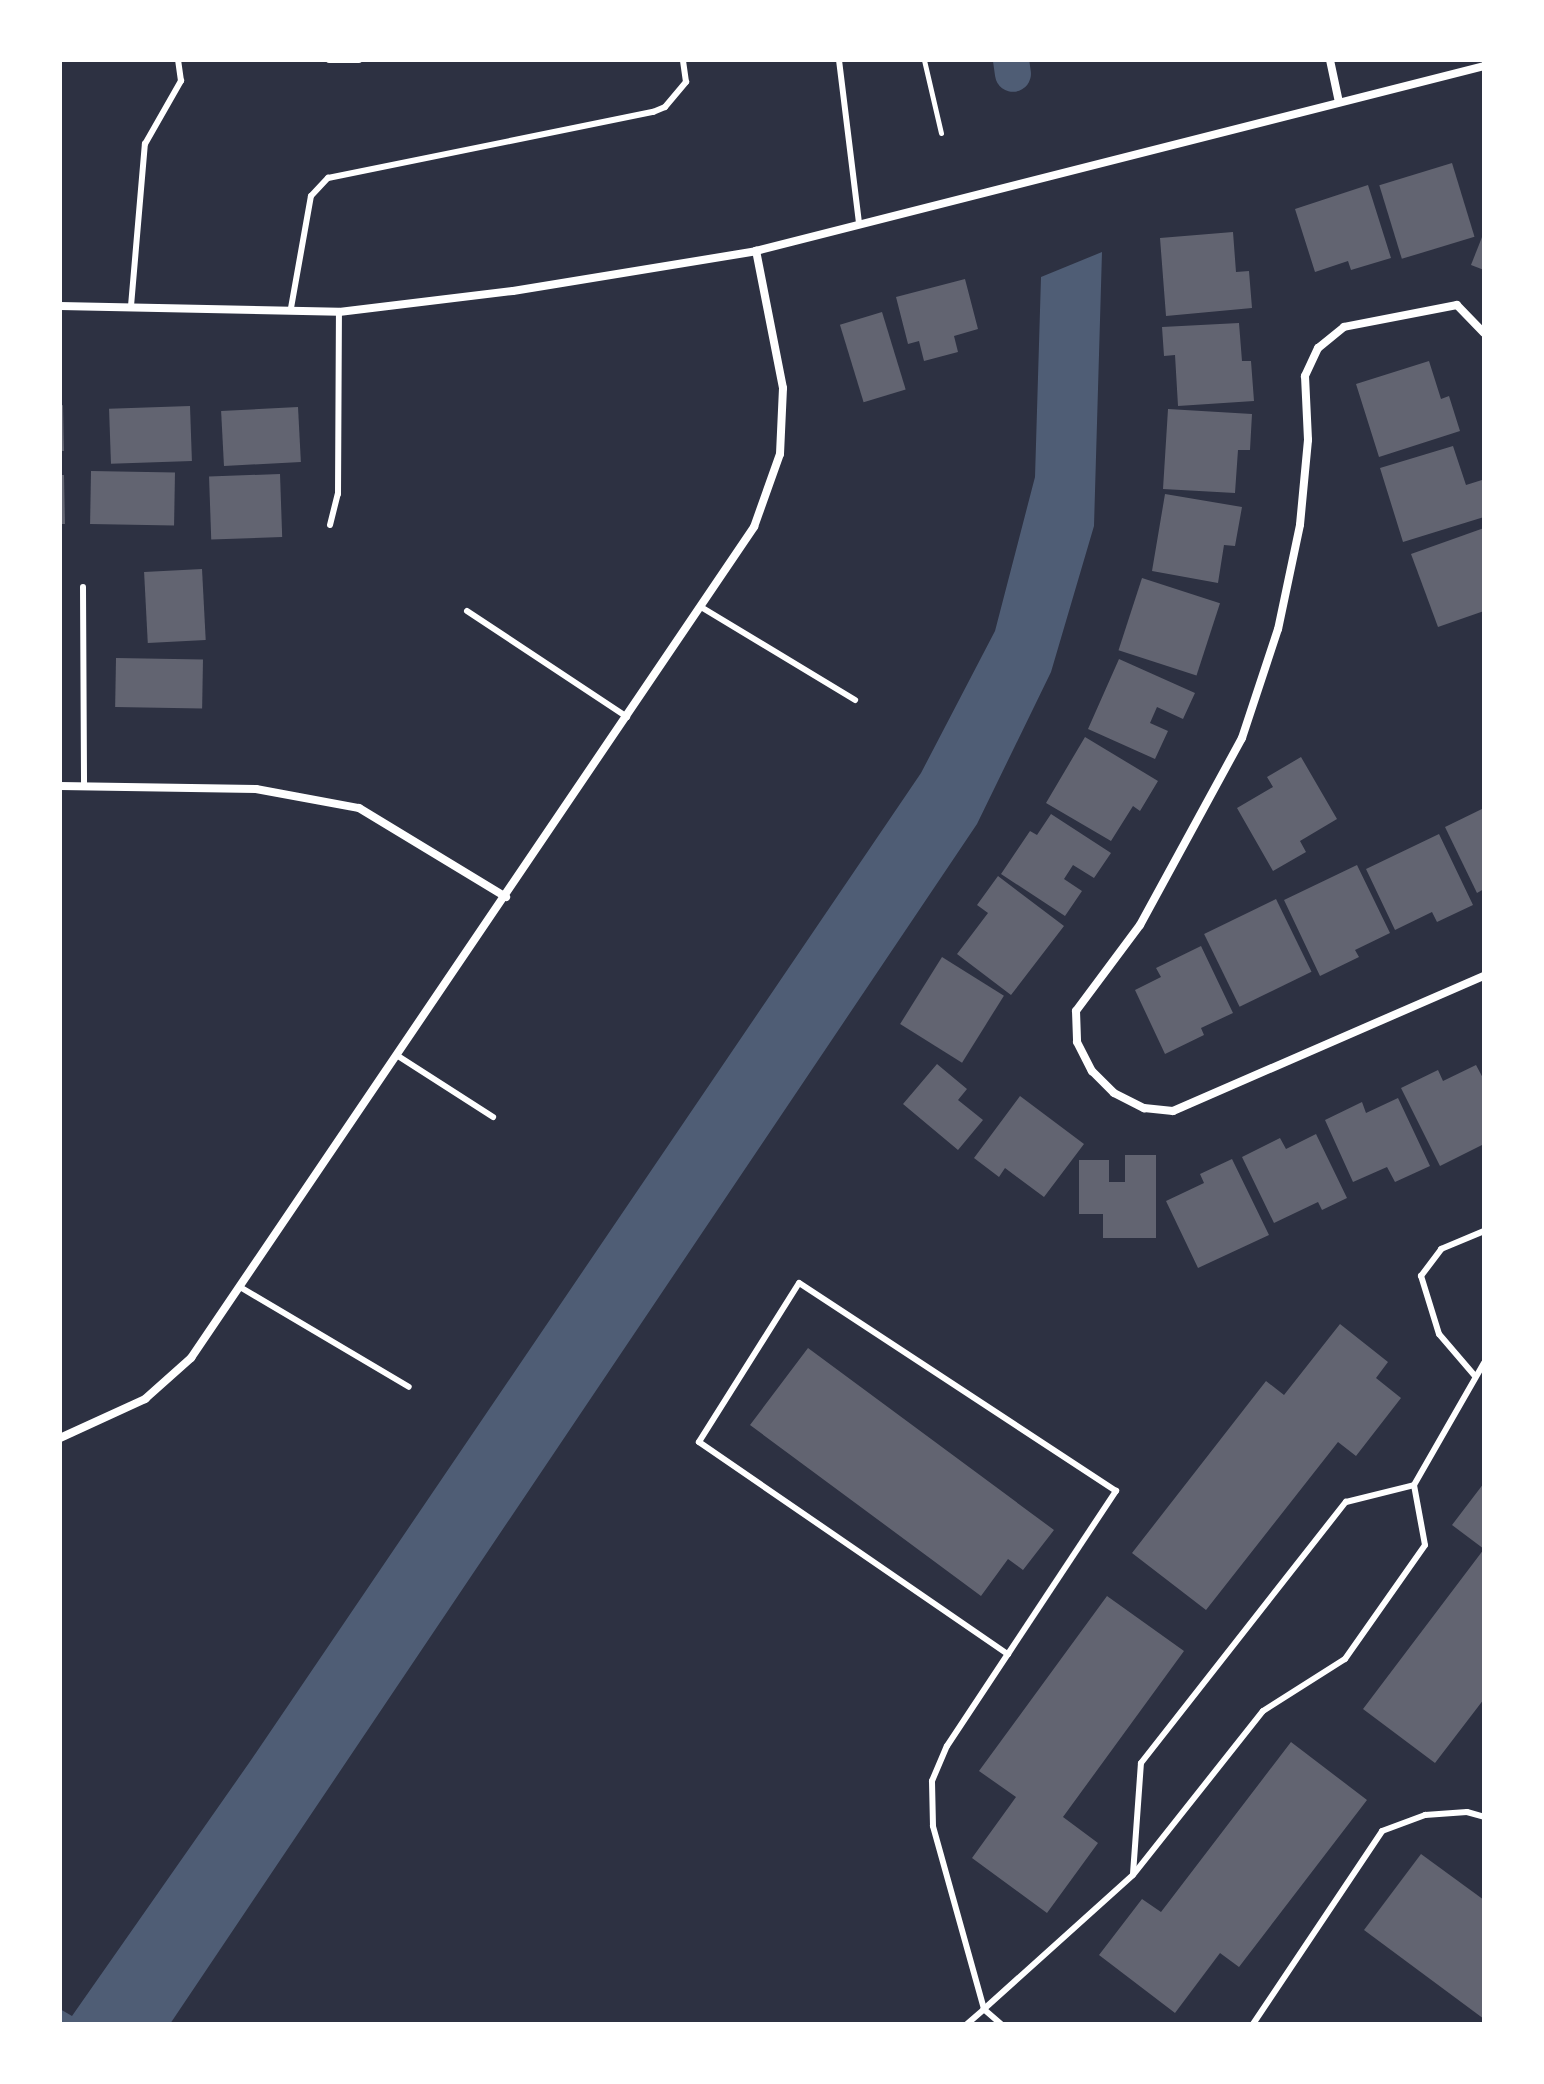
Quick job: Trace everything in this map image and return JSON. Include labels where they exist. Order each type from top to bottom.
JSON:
[{"type":"street","points":[[1330,60],[1338,99]]},
{"type":"street","points":[[60,306],[291,308],[339,312],[513,291],[756,251],[1338,99],[1484,66]]},
{"type":"street","points":[[60,1438],[145,1399],[191,1358],[754,527],[780,454],[783,388],[756,251]]},
{"type":"street","points":[[1484,333],[1457,305],[1344,327],[1318,348],[1305,376],[1308,440],[1300,525],[1278,629],[1242,738],[1140,925],[1076,1011],[1077,1042],[1092,1071],[1114,1093],[1144,1108],[1173,1111],[1484,976]]},
{"type":"street","points":[[60,786],[256,789],[359,808],[506,897]]},
{"type":"lane","points":[[131,306],[145,144],[181,81],[178,60]]},
{"type":"lane","points":[[329,60],[359,60]]},
{"type":"lane","points":[[291,308],[311,196],[328,178],[653,112],[677,97],[686,82],[683,60]]},
{"type":"lane","points":[[839,60],[859,224]]},
{"type":"lane","points":[[330,525],[338,494],[339,312]]},
{"type":"lane","points":[[83,587],[84,786]]},
{"type":"lane","points":[[701,607],[855,700]]},
{"type":"lane","points":[[467,611],[627,717]]},
{"type":"lane","points":[[398,1056],[493,1117]]},
{"type":"lane","points":[[1475,1376],[1439,1334],[1421,1276],[1441,1249],[1484,1231]]},
{"type":"lane","points":[[1001,2024],[984,2009],[933,1826],[932,1781],[947,1746],[1008,1654],[1116,1491],[799,1283],[699,1442],[1008,1654]]},
{"type":"lane","points":[[240,1287],[409,1387]]},
{"type":"lane","points":[[967,2024],[1133,1875],[1263,1711],[1345,1659],[1425,1545],[1414,1485],[1484,1363]]},
{"type":"lane","points":[[1133,1875],[1141,1763],[1346,1502],[1414,1485]]},
{"type":"lane","points":[[1253,2024],[1382,1831],[1425,1815],[1467,1812],[1484,1817]]},
{"type":"path","points":[[924,60],[941,133]]},
{"type":"water","points":[[1102,252],[1094,526],[1051,672],[977,824],[170,2024],[60,2024],[60,2009],[72,2016],[249,1763],[921,773],[995,631],[1035,477],[1041,277]]},
{"type":"building","points":[[1452,163],[1475,237],[1402,259],[1379,185]]},
{"type":"building","points":[[1368,185],[1391,258],[1351,270],[1348,261],[1315,272],[1295,209]]},
{"type":"building","points":[[1233,232],[1236,272],[1249,271],[1252,308],[1166,316],[1160,238]]},
{"type":"building","points":[[1484,232],[1484,270],[1471,265]]},
{"type":"building","points":[[965,279],[978,329],[954,336],[958,352],[924,361],[919,341],[908,344],[896,297]]},
{"type":"building","points":[[882,312],[906,389],[864,402],[840,325]]},
{"type":"building","points":[[1239,323],[1242,361],[1251,361],[1254,401],[1178,406],[1175,355],[1164,356],[1162,327]]},
{"type":"building","points":[[1429,361],[1441,399],[1449,396],[1460,431],[1379,457],[1356,384]]},
{"type":"building","points":[[63,405],[64,451],[60,451],[60,406]]},
{"type":"building","points":[[190,406],[192,461],[111,464],[109,409]]},
{"type":"building","points":[[298,407],[301,462],[224,466],[221,411]]},
{"type":"building","points":[[1168,409],[1252,414],[1250,450],[1238,450],[1235,493],[1163,489]]},
{"type":"building","points":[[1453,446],[1466,485],[1482,480],[1484,517],[1403,542],[1380,468]]},
{"type":"building","points":[[91,471],[175,472],[174,525],[90,524]]},
{"type":"building","points":[[280,474],[282,537],[211,539],[209,476]]},
{"type":"building","points":[[60,475],[64,475],[65,524],[60,524]]},
{"type":"building","points":[[1165,494],[1242,507],[1235,546],[1224,545],[1218,583],[1152,571]]},
{"type":"building","points":[[1484,528],[1484,611],[1438,627],[1411,554]]},
{"type":"building","points":[[202,569],[206,640],[148,643],[144,572]]},
{"type":"building","points":[[1142,578],[1220,603],[1197,676],[1119,650]]},
{"type":"building","points":[[116,658],[203,660],[202,709],[115,707]]},
{"type":"building","points":[[1119,659],[1195,693],[1183,719],[1157,707],[1150,723],[1168,731],[1155,759],[1088,729]]},
{"type":"building","points":[[1085,737],[1158,781],[1140,811],[1133,806],[1111,841],[1046,803]]},
{"type":"building","points":[[1301,757],[1337,819],[1300,841],[1306,852],[1273,871],[1237,808],[1273,787],[1267,777]]},
{"type":"building","points":[[1484,808],[1484,889],[1477,893],[1445,827]]},
{"type":"building","points":[[1051,814],[1111,853],[1094,878],[1073,865],[1064,879],[1082,891],[1065,916],[1001,874],[1030,831],[1037,835]]},
{"type":"building","points":[[1439,834],[1473,905],[1437,922],[1432,912],[1395,930],[1366,869]]},
{"type":"building","points":[[1357,865],[1390,933],[1355,950],[1359,957],[1320,976],[1284,900]]},
{"type":"building","points":[[998,876],[1064,926],[1011,995],[957,954],[988,913],[977,905]]},
{"type":"building","points":[[1276,899],[1312,972],[1240,1007],[1204,934]]},
{"type":"building","points":[[1201,946],[1233,1013],[1201,1028],[1204,1035],[1165,1054],[1135,990],[1161,977],[1156,968]]},
{"type":"building","points":[[942,957],[1004,996],[962,1063],[900,1024]]},
{"type":"building","points":[[937,1064],[967,1089],[958,1100],[983,1120],[958,1150],[903,1104]]},
{"type":"building","points":[[1476,1065],[1484,1080],[1484,1144],[1440,1166],[1401,1088],[1438,1070],[1443,1081]]},
{"type":"building","points":[[1020,1096],[1084,1144],[1044,1197],[1005,1168],[999,1177],[974,1158]]},
{"type":"building","points":[[1398,1098],[1430,1166],[1395,1182],[1387,1167],[1353,1182],[1325,1120],[1362,1102],[1366,1113]]},
{"type":"building","points":[[1316,1134],[1347,1198],[1322,1210],[1318,1202],[1274,1223],[1242,1157],[1280,1138],[1286,1149]]},
{"type":"building","points":[[1125,1155],[1156,1155],[1156,1238],[1103,1238],[1103,1214],[1079,1214],[1079,1160],[1109,1160],[1109,1182],[1125,1182]]},
{"type":"building","points":[[1232,1159],[1269,1235],[1198,1268],[1166,1201],[1204,1183],[1200,1174]]},
{"type":"building","points":[[1340,1324],[1388,1362],[1376,1378],[1401,1398],[1356,1456],[1338,1442],[1206,1610],[1132,1553],[1266,1381],[1284,1395]]},
{"type":"building","points":[[808,1348],[1054,1530],[1023,1570],[1008,1559],[981,1596],[750,1425]]},
{"type":"building","points":[[1484,1483],[1484,1549],[1452,1525]]},
{"type":"building","points":[[1484,1549],[1484,1699],[1435,1763],[1363,1709]]},
{"type":"building","points":[[1107,1596],[1184,1651],[1063,1817],[1098,1843],[1047,1913],[972,1858],[1016,1797],[979,1771]]},
{"type":"building","points":[[1291,1742],[1367,1800],[1239,1967],[1220,1953],[1175,2013],[1099,1955],[1142,1899],[1161,1912]]},
{"type":"building","points":[[1421,1854],[1484,1900],[1484,2019],[1364,1930]]},
{"type":"waterway","points":[[1011,60],[1013,74]]}]
